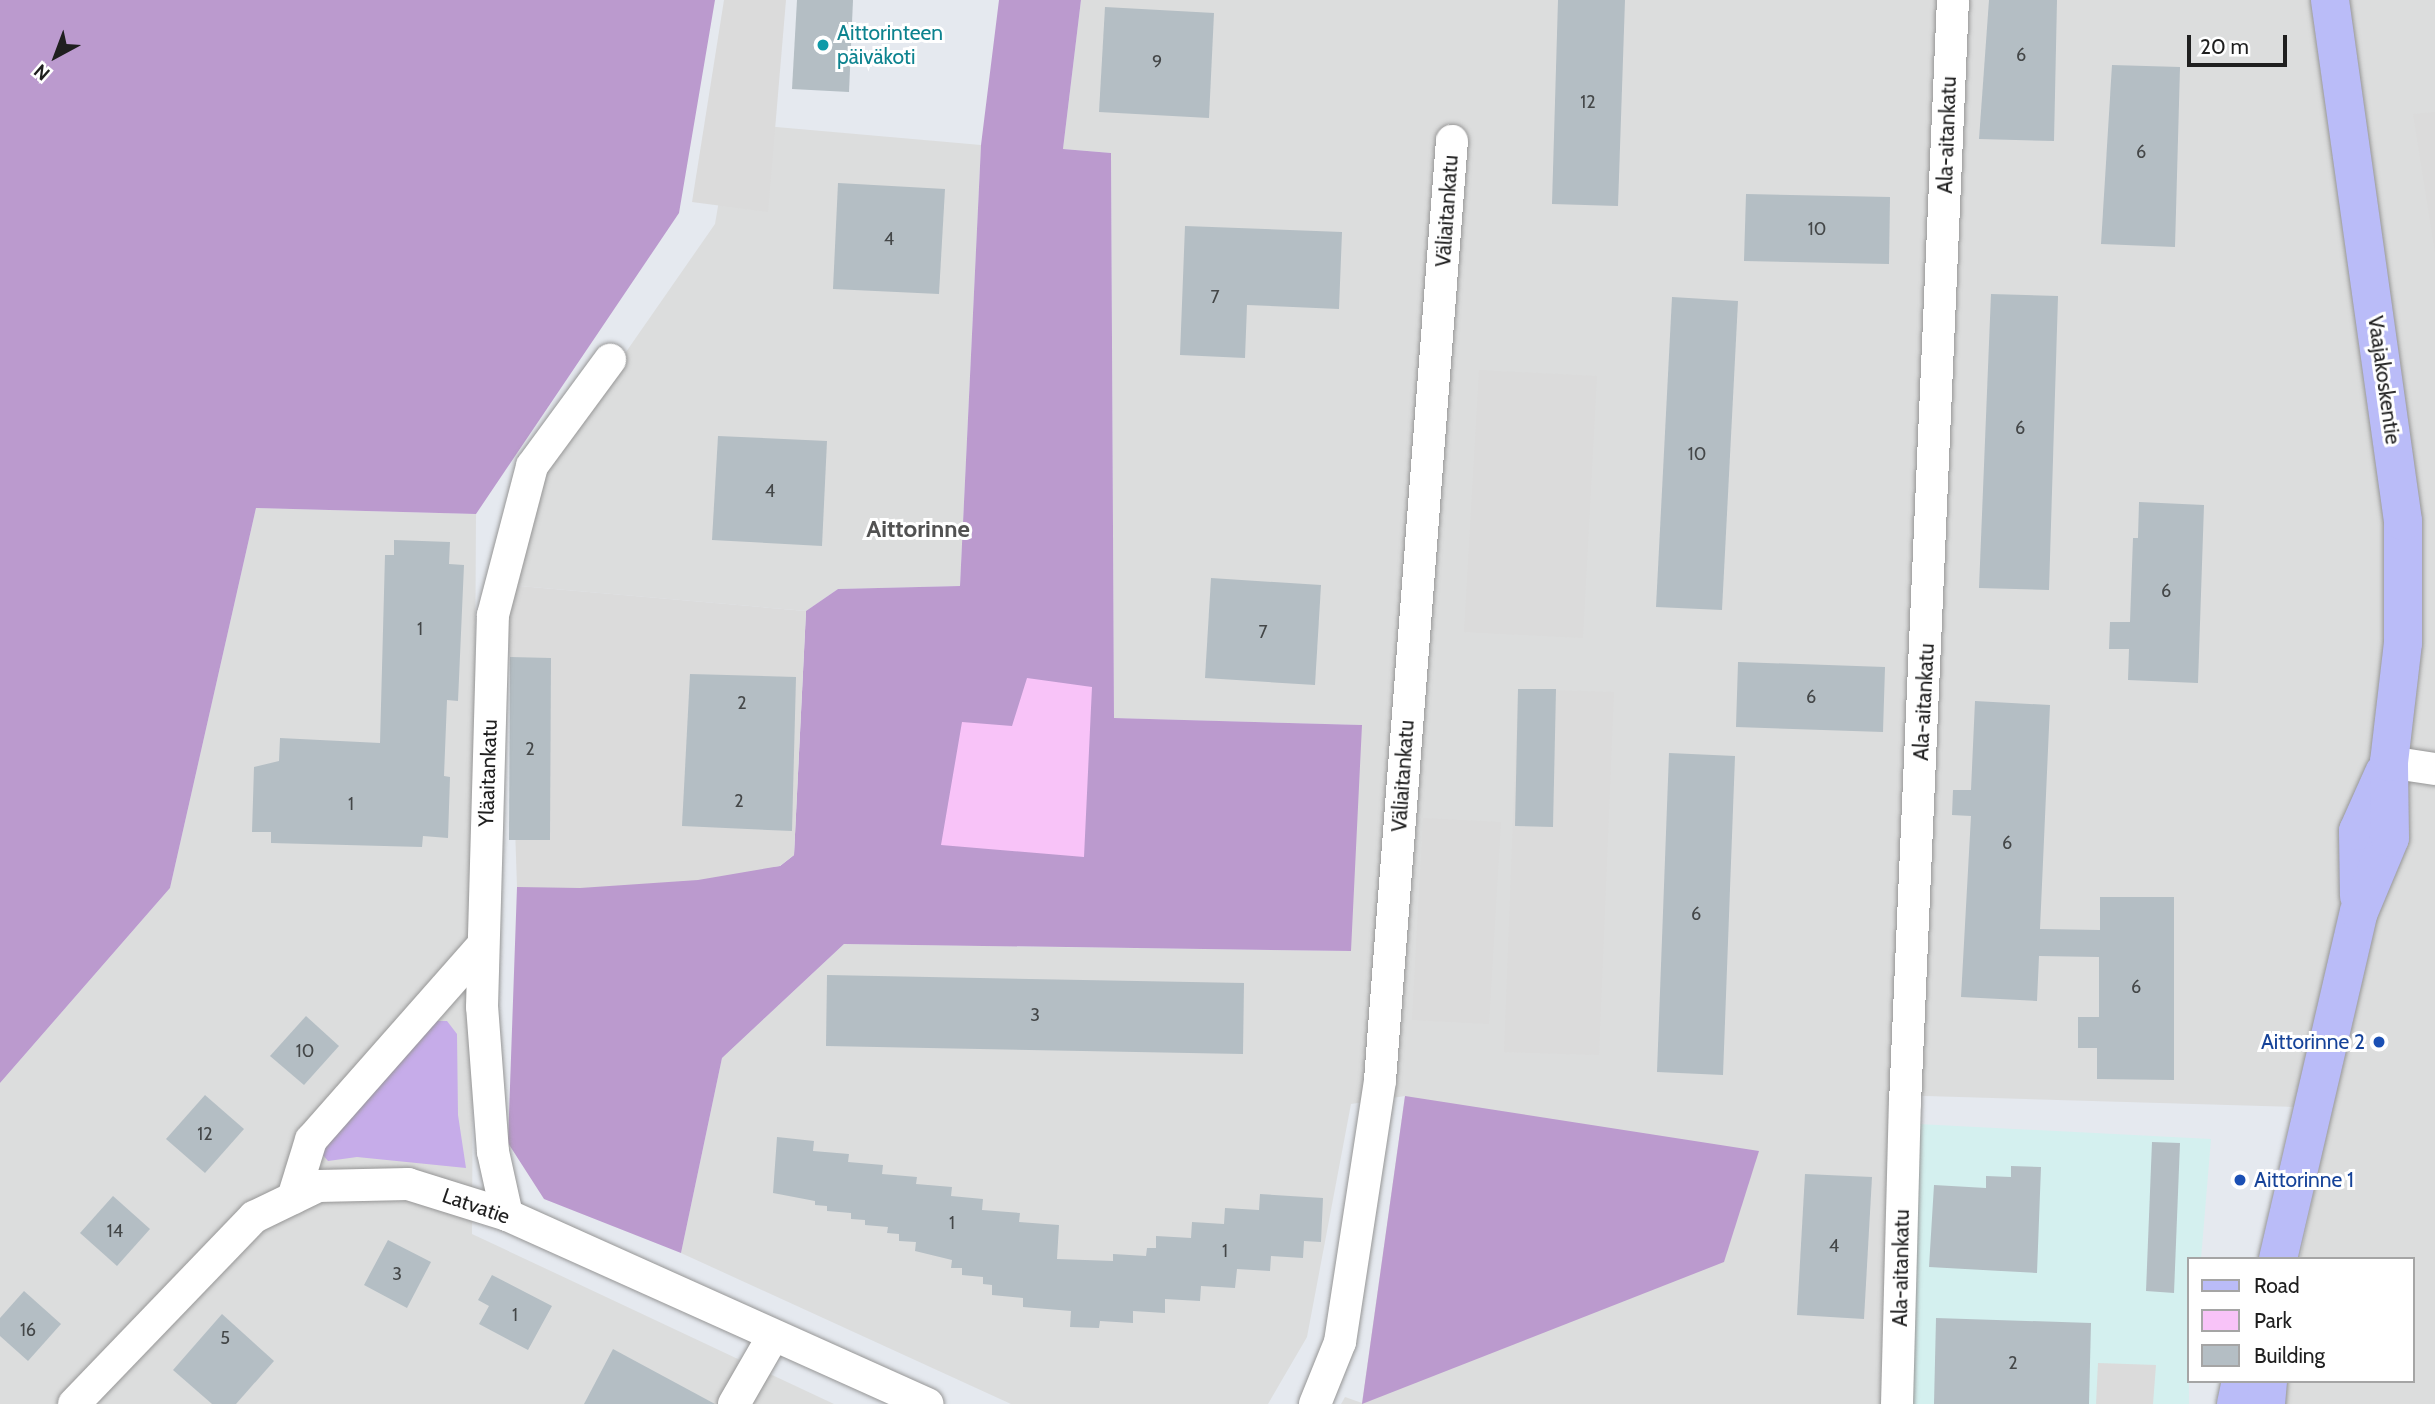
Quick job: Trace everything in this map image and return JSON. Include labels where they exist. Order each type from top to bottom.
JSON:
[{"type":"main road","name":"Vaajakoskentie","points":[[2278,1257],[2359,912],[2358,831],[2389,762],[2403,643],[2403,521],[2330,0]]},
{"type":"main road","points":[[2236,1404],[2241,1383]]},
{"type":"main road","points":[[2266,1404],[2268,1383]]},
{"type":"street","name":"Ala-aitankatu","points":[[1897,1404],[1905,1103],[1952,0]]},
{"type":"street","name":"Väliaitankatu","points":[[1315,1404],[1340,1342],[1380,1080],[1452,141]]},
{"type":"street","name":"Yläaitankatu","points":[[507,1215],[493,1152],[482,1007],[493,615],[532,466],[610,360]]},
{"type":"street","points":[[2389,762],[2435,769]]},
{"type":"street","points":[[293,1198],[311,1140],[484,945]]},
{"type":"street","name":"Latvatie","points":[[74,1404],[215,1254],[254,1217],[318,1186],[408,1184],[507,1215],[772,1338],[927,1404]]},
{"type":"street","points":[[734,1404],[772,1338]]},
{"type":"shaded area","points":[[0,0],[715,0],[679,213],[476,514],[256,508],[170,888],[0,1083]]},
{"type":"shaded area","points":[[724,0],[786,0],[768,212],[692,202]]},
{"type":"shaded area","points":[[999,0],[1081,0],[1063,149],[1111,153],[1114,718],[1362,725],[1351,951],[844,944],[722,1058],[681,1253],[544,1199],[508,1143],[517,887],[780,866],[794,855],[806,611],[838,589],[960,586],[981,145]]},
{"type":"shaded area","points":[[1081,0],[2435,0],[2435,1404],[2268,1404],[2273,1383],[2414,1383],[2414,1257],[2300,1257],[2331,1108],[1893,1095],[1884,1404],[1341,1404],[1345,1397],[1362,1403],[1405,1096],[1351,1104],[1307,1337],[1268,1404],[1011,1404],[681,1253],[722,1058],[844,944],[1350,951],[1361,725],[1114,718],[1111,153],[1063,149]]},
{"type":"shaded area","points":[[2435,112],[2435,253],[2413,114]]},
{"type":"shaded area","points":[[732,123],[981,145],[960,586],[838,589],[806,611],[507,585],[546,467],[715,224]]},
{"type":"shaded area","points":[[1479,370],[1597,376],[1583,638],[1464,632]]},
{"type":"shaded area","points":[[256,508],[476,514],[472,1234],[834,1404],[0,1404],[0,1083],[170,888]]},
{"type":"shaded area","points":[[507,585],[806,611],[794,855],[780,866],[698,880],[580,888],[517,887]]},
{"type":"shaded area","points":[[1518,689],[1614,692],[1599,1055],[1504,1052]]},
{"type":"shaded area","points":[[1423,818],[1501,822],[1489,1024],[1412,1020]]},
{"type":"shaded area","points":[[432,1021],[447,1021],[457,1034],[458,1115],[466,1168],[357,1157],[328,1161],[322,1154],[349,1111]]},
{"type":"shaded area","points":[[1405,1096],[1759,1151],[1724,1262],[1362,1404]]},
{"type":"shaded area","points":[[1918,1124],[2211,1139],[2201,1257],[2186,1257],[2186,1383],[2189,1383],[2189,1404],[1910,1404]]},
{"type":"shaded area","points":[[2098,1363],[2156,1365],[2153,1404],[2096,1404]]},
{"type":"green space","points":[[1027,678],[1092,687],[1084,857],[941,845],[962,722],[1012,726]]},
{"type":"building","name":"Aittorinteen päiväkoti","points":[[797,0],[853,0],[849,92],[792,89]]},
{"type":"building","points":[[1558,0],[1625,0],[1618,206],[1552,204]]},
{"type":"building","points":[[1989,0],[2057,0],[2054,141],[1979,139]]},
{"type":"building","points":[[1105,7],[1214,13],[1209,118],[1099,112]]},
{"type":"building","points":[[2112,65],[2180,67],[2175,247],[2101,244]]},
{"type":"building","points":[[838,183],[945,189],[939,294],[833,289]]},
{"type":"building","points":[[1746,194],[1890,197],[1889,264],[1744,261]]},
{"type":"building","points":[[1185,226],[1342,232],[1339,309],[1247,305],[1245,358],[1180,355]]},
{"type":"building","points":[[1991,294],[2058,296],[2049,590],[1979,588]]},
{"type":"building","points":[[1672,297],[1738,301],[1722,610],[1656,607]]},
{"type":"building","points":[[718,436],[827,441],[822,546],[712,540]]},
{"type":"building","points":[[2139,502],[2204,505],[2198,683],[2128,680],[2129,649],[2109,649],[2110,622],[2130,622],[2133,538],[2138,538]]},
{"type":"building","points":[[394,540],[450,542],[449,564],[464,565],[458,701],[447,700],[444,776],[450,777],[448,838],[423,836],[422,847],[271,843],[271,832],[252,832],[254,767],[279,761],[280,738],[380,743],[385,555],[394,555]]},
{"type":"building","points":[[1211,578],[1321,585],[1315,685],[1205,678]]},
{"type":"building","points":[[510,657],[551,658],[550,840],[509,840]]},
{"type":"building","points":[[1738,662],[1885,667],[1883,732],[1736,727]]},
{"type":"building","points":[[690,674],[796,677],[792,831],[682,826]]},
{"type":"building","points":[[1518,689],[1556,689],[1553,827],[1515,826]]},
{"type":"building","points":[[1975,701],[2050,705],[2040,929],[2100,930],[2100,897],[2174,897],[2174,1080],[2097,1079],[2097,1048],[2078,1048],[2078,1017],[2099,1017],[2099,957],[2039,956],[2037,1001],[1961,997],[1971,816],[1952,815],[1953,790],[1971,790]]},
{"type":"building","points":[[1669,753],[1735,756],[1723,1075],[1657,1072]]},
{"type":"building","points":[[827,975],[1244,983],[1243,1054],[826,1046]]},
{"type":"building","points":[[306,1016],[339,1046],[304,1085],[270,1056]]},
{"type":"building","points":[[205,1095],[244,1129],[205,1173],[166,1139]]},
{"type":"building","points":[[777,1137],[814,1141],[813,1151],[849,1154],[848,1162],[883,1165],[882,1174],[917,1177],[916,1184],[952,1187],[951,1196],[983,1199],[982,1210],[1020,1213],[1019,1222],[1059,1225],[1057,1259],[1113,1261],[1113,1254],[1146,1256],[1147,1248],[1156,1248],[1156,1236],[1191,1238],[1192,1222],[1224,1224],[1225,1208],[1259,1210],[1260,1194],[1323,1198],[1321,1242],[1304,1241],[1303,1258],[1271,1256],[1270,1271],[1237,1269],[1235,1288],[1201,1286],[1200,1301],[1165,1299],[1165,1313],[1133,1311],[1133,1323],[1100,1321],[1099,1328],[1070,1327],[1071,1311],[1023,1307],[1023,1298],[992,1295],[992,1285],[983,1284],[983,1277],[962,1275],[962,1268],[951,1268],[952,1260],[915,1251],[916,1242],[899,1241],[899,1234],[887,1233],[888,1227],[865,1225],[865,1220],[851,1219],[851,1213],[827,1211],[827,1206],[815,1205],[815,1201],[773,1193]]},
{"type":"building","points":[[2152,1142],[2180,1143],[2174,1293],[2146,1291]]},
{"type":"building","points":[[2011,1166],[2041,1167],[2037,1273],[1929,1267],[1934,1185],[1986,1188],[1986,1176],[2011,1177]]},
{"type":"building","points":[[1805,1174],[1872,1177],[1864,1319],[1797,1315]]},
{"type":"building","points":[[113,1196],[150,1229],[117,1266],[80,1233]]},
{"type":"building","points":[[388,1240],[431,1262],[407,1308],[364,1285]]},
{"type":"building","points":[[492,1275],[552,1306],[528,1350],[479,1324],[489,1306],[478,1300]]},
{"type":"building","points":[[24,1291],[61,1324],[28,1361],[0,1336],[0,1318]]},
{"type":"building","points":[[222,1314],[274,1361],[236,1404],[212,1404],[173,1370]]},
{"type":"building","points":[[1936,1318],[2091,1323],[2089,1404],[1934,1404]]},
{"type":"building","points":[[613,1349],[715,1404],[584,1404]]},
{"type":"place","name":"Aittorinteen päiväkoti","points":[[823,45]]},
{"type":"place","name":"Aittorinne 2","points":[[2379,1042]]},
{"type":"place","name":"Aittorinne 1","points":[[2240,1180]]},
{"type":"district","name":"Aittorinne","points":[[918,529]]}]
